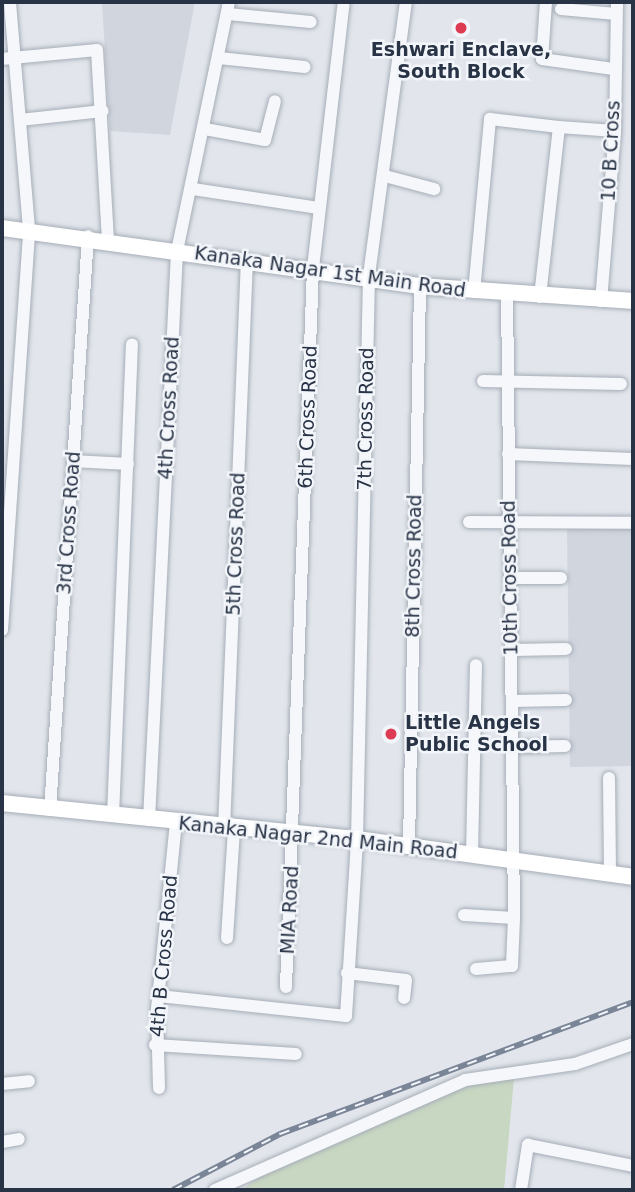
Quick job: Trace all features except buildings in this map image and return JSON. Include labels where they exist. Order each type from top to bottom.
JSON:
[{"type":"street","points":[[2,630],[29,229],[20,120],[8,58],[10,2]]},
{"type":"street","name":"6th Cross Road","points":[[294,834],[313,268],[344,2]]},
{"type":"street","name":"7th Cross Road","points":[[159,996],[346,1016],[357,839],[369,275],[385,176],[406,2]]},
{"type":"street","points":[[545,2],[542,60],[613,69]]},
{"type":"street","points":[[228,8],[311,22]]},
{"type":"street","name":"4th Cross Road","points":[[149,820],[177,251],[193,189],[228,8]]},
{"type":"street","points":[[561,9],[617,8]]},
{"type":"street","name":"10 B Cross","points":[[601,301],[615,131],[613,69],[617,8]]},
{"type":"street","points":[[8,58],[97,50],[103,111],[108,239]]},
{"type":"street","points":[[219,58],[305,67]]},
{"type":"street","points":[[205,129],[265,140],[275,101]]},
{"type":"street","points":[[20,120],[103,111]]},
{"type":"street","points":[[474,292],[490,119],[615,131]]},
{"type":"street","points":[[540,297],[559,127]]},
{"type":"street","points":[[385,176],[435,188]]},
{"type":"street","points":[[193,189],[319,208]]},
{"type":"street","name":"Kanaka Nagar 1st Main Road","points":[[2,228],[88,236],[177,251],[369,275],[420,286],[507,296],[633,301]]},
{"type":"street","name":"3rd Cross Road","points":[[50,810],[88,236]]},
{"type":"street","name":"5th Cross Road","points":[[227,938],[247,259]]},
{"type":"street","name":"8th Cross Road","points":[[410,845],[420,286]]},
{"type":"street","name":"10th Cross Road","points":[[477,969],[512,966],[516,860],[507,296]]},
{"type":"street","points":[[113,816],[132,344]]},
{"type":"street","points":[[483,381],[621,384]]},
{"type":"street","points":[[508,454],[633,459]]},
{"type":"street","points":[[73,461],[128,464]]},
{"type":"street","points":[[469,522],[633,523]]},
{"type":"street","points":[[510,578],[561,578]]},
{"type":"street","points":[[512,650],[566,649]]},
{"type":"street","points":[[472,855],[476,666]]},
{"type":"street","points":[[512,701],[566,700]]},
{"type":"street","points":[[513,747],[565,746]]},
{"type":"street","points":[[609,778],[610,872]]},
{"type":"street","name":"Kanaka Nagar 2nd Main Road","points":[[2,803],[229,829],[410,845],[633,877]]},
{"type":"street","name":"4th B Cross Road","points":[[159,1088],[155,1045],[176,823]]},
{"type":"street","name":"MIA Road","points":[[286,987],[294,834]]},
{"type":"street","points":[[464,915],[514,918]]},
{"type":"street","points":[[347,973],[406,980],[404,998]]},
{"type":"street","points":[[215,1190],[465,1080],[575,1064],[633,1044]]},
{"type":"street","points":[[155,1045],[296,1054]]},
{"type":"street","points":[[2,1084],[29,1081]]},
{"type":"street","points":[[2,1142],[19,1139]]},
{"type":"street","points":[[521,1190],[528,1145],[633,1166]]},
{"type":"shaded area","points":[[102,2],[195,2],[170,135],[110,131]]},
{"type":"shaded area","points":[[567,528],[633,529],[633,766],[570,767]]},
{"type":"green space","points":[[514,1078],[504,1190],[242,1190],[267,1171],[446,1090]]},
{"type":"railway","points":[[173,1190],[280,1134],[633,1002]]},
{"type":"place","name":"Eshwari Enclave, South Block","points":[[461,28]]},
{"type":"place","name":"Little Angels Public School","points":[[391,734]]}]
